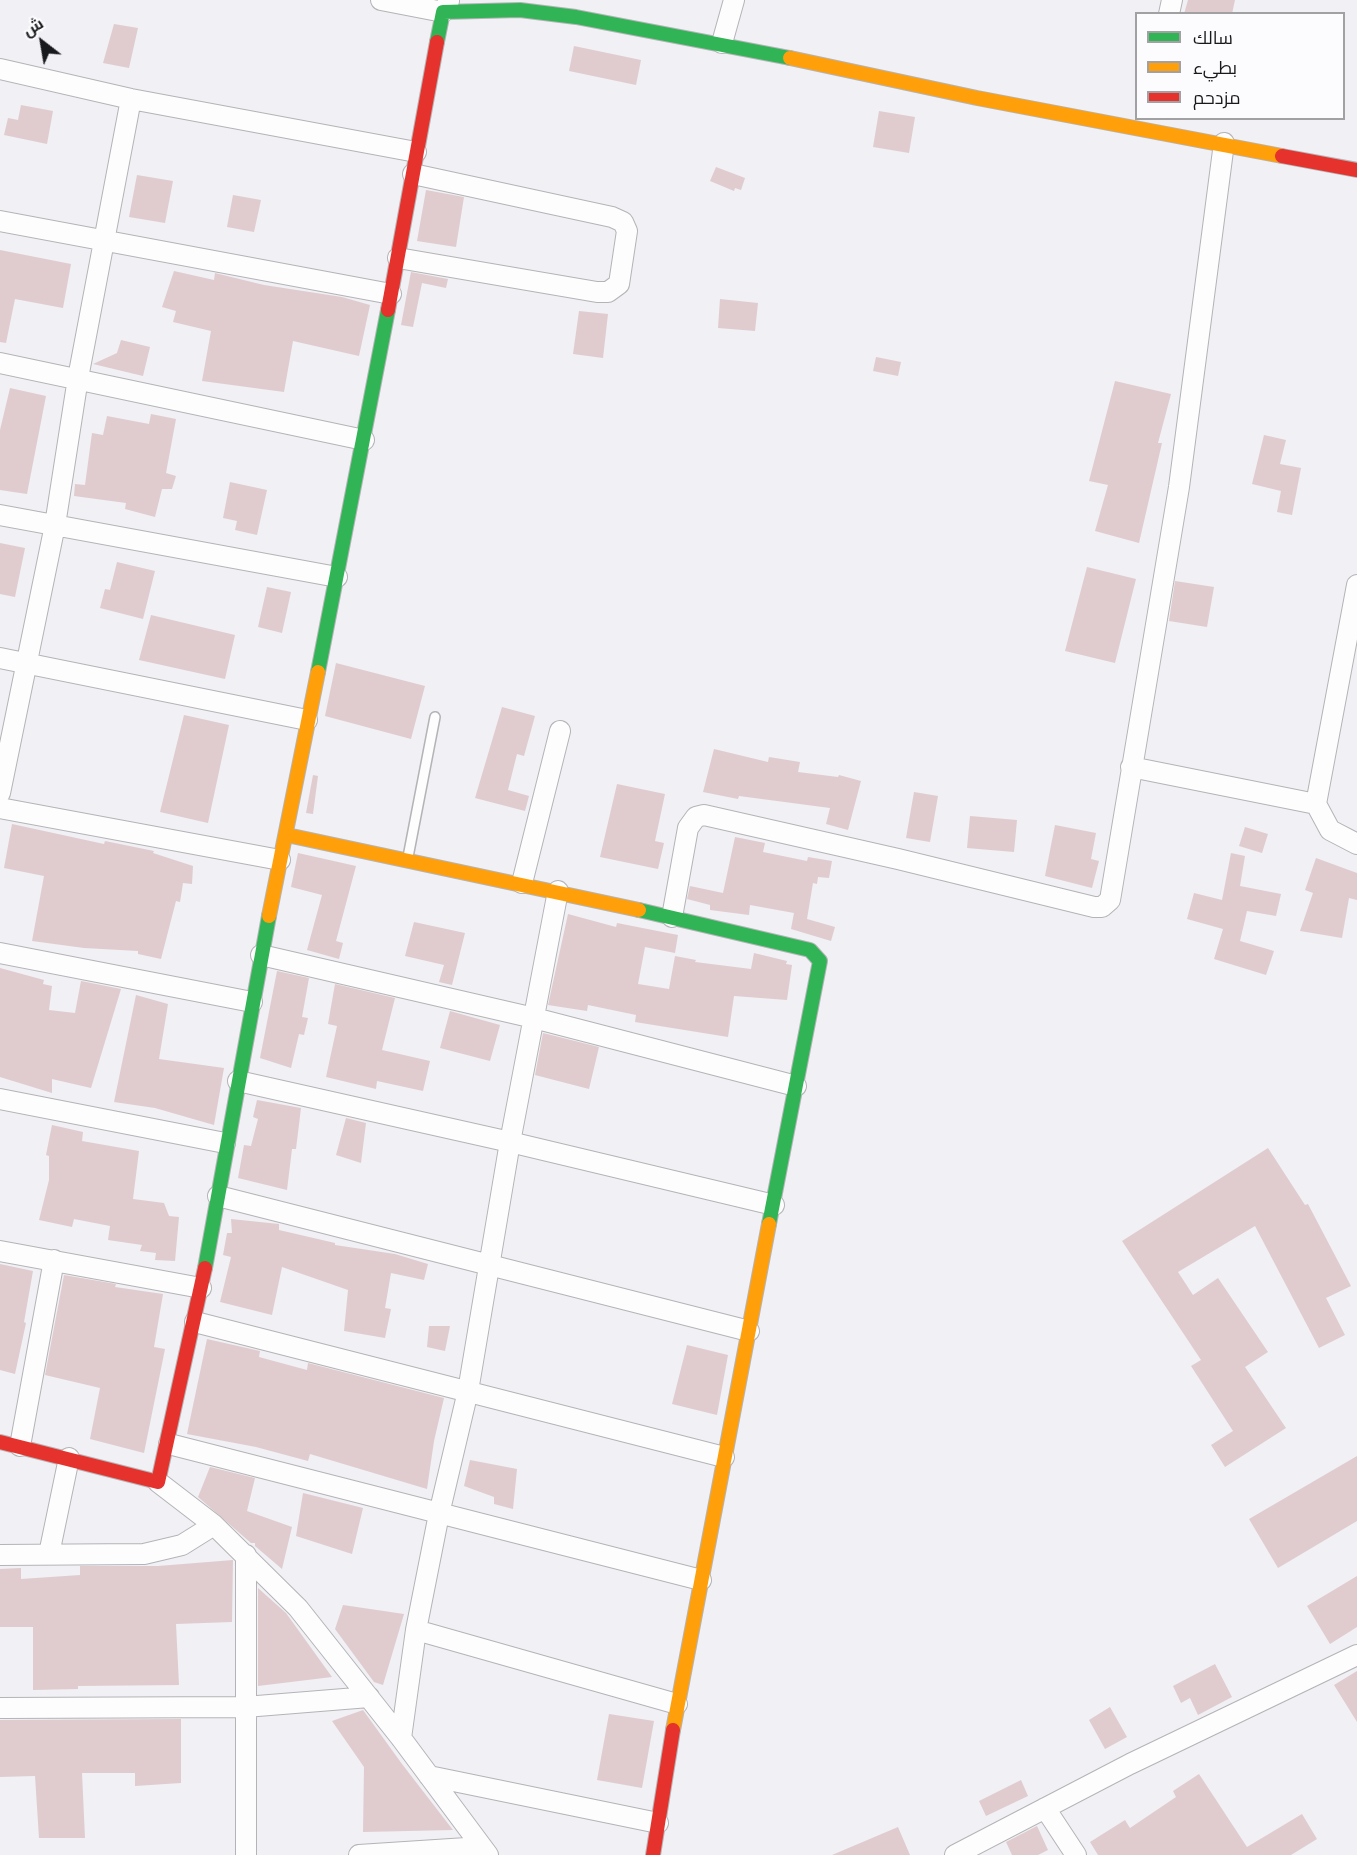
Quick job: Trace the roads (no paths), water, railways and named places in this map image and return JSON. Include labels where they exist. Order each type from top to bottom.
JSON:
[{"type":"street","points":[[381,0],[545,11],[722,43],[977,98],[1140,124],[1357,170]]},
{"type":"street","points":[[722,43],[734,0]]},
{"type":"street","points":[[158,1482],[169,1444],[195,1322],[218,1196],[225,1143],[261,955],[364,440],[416,152],[447,6]]},
{"type":"street","points":[[0,69],[131,99],[416,152]]},
{"type":"street","points":[[0,793],[55,525],[78,378],[131,99]]},
{"type":"street","points":[[672,917],[688,828],[696,817],[704,815],[1102,907],[1110,900],[1179,487],[1224,143]]},
{"type":"street","points":[[398,258],[597,292],[608,292],[619,284],[627,231],[623,222],[612,217],[413,174]]},
{"type":"street","points":[[0,221],[391,294]]},
{"type":"street","points":[[0,363],[364,440]]},
{"type":"street","points":[[0,515],[337,577]]},
{"type":"street","points":[[1357,585],[1316,804],[1330,830],[1357,844]]},
{"type":"street","points":[[0,658],[308,720]]},
{"type":"street","points":[[522,883],[560,731]]},
{"type":"street","points":[[1131,767],[1316,804]]},
{"type":"street","points":[[0,808],[280,860]]},
{"type":"street","points":[[287,834],[558,891],[810,950],[816,954],[820,968],[677,1704],[652,1855]]},
{"type":"street","points":[[401,1738],[416,1630],[439,1514],[468,1391],[510,1142],[558,891]]},
{"type":"street","points":[[0,953],[252,1002]]},
{"type":"street","points":[[261,955],[534,1018],[796,1086]]},
{"type":"street","points":[[238,1081],[510,1142],[774,1205]]},
{"type":"street","points":[[0,1099],[225,1143]]},
{"type":"street","points":[[218,1196],[750,1331]]},
{"type":"street","points":[[0,1251],[201,1288]]},
{"type":"street","points":[[20,1446],[54,1260]]},
{"type":"street","points":[[195,1322],[724,1456]]},
{"type":"street","points":[[0,1442],[158,1482],[214,1525],[298,1608],[369,1696],[485,1851]]},
{"type":"street","points":[[169,1444],[701,1580]]},
{"type":"street","points":[[49,1554],[69,1458]]},
{"type":"street","points":[[0,1555],[144,1554],[182,1545],[214,1525]]},
{"type":"street","points":[[246,1555],[246,1855]]},
{"type":"street","points":[[416,1630],[677,1704]]},
{"type":"street","points":[[956,1855],[1045,1808],[1357,1655]]},
{"type":"street","points":[[0,1708],[245,1707],[369,1696]]},
{"type":"street","points":[[429,1776],[658,1823]]},
{"type":"street","points":[[1045,1808],[1076,1855]]},
{"type":"street","points":[[359,1855],[485,1851]]},
{"type":"lane","points":[[408,860],[435,717]]}]
